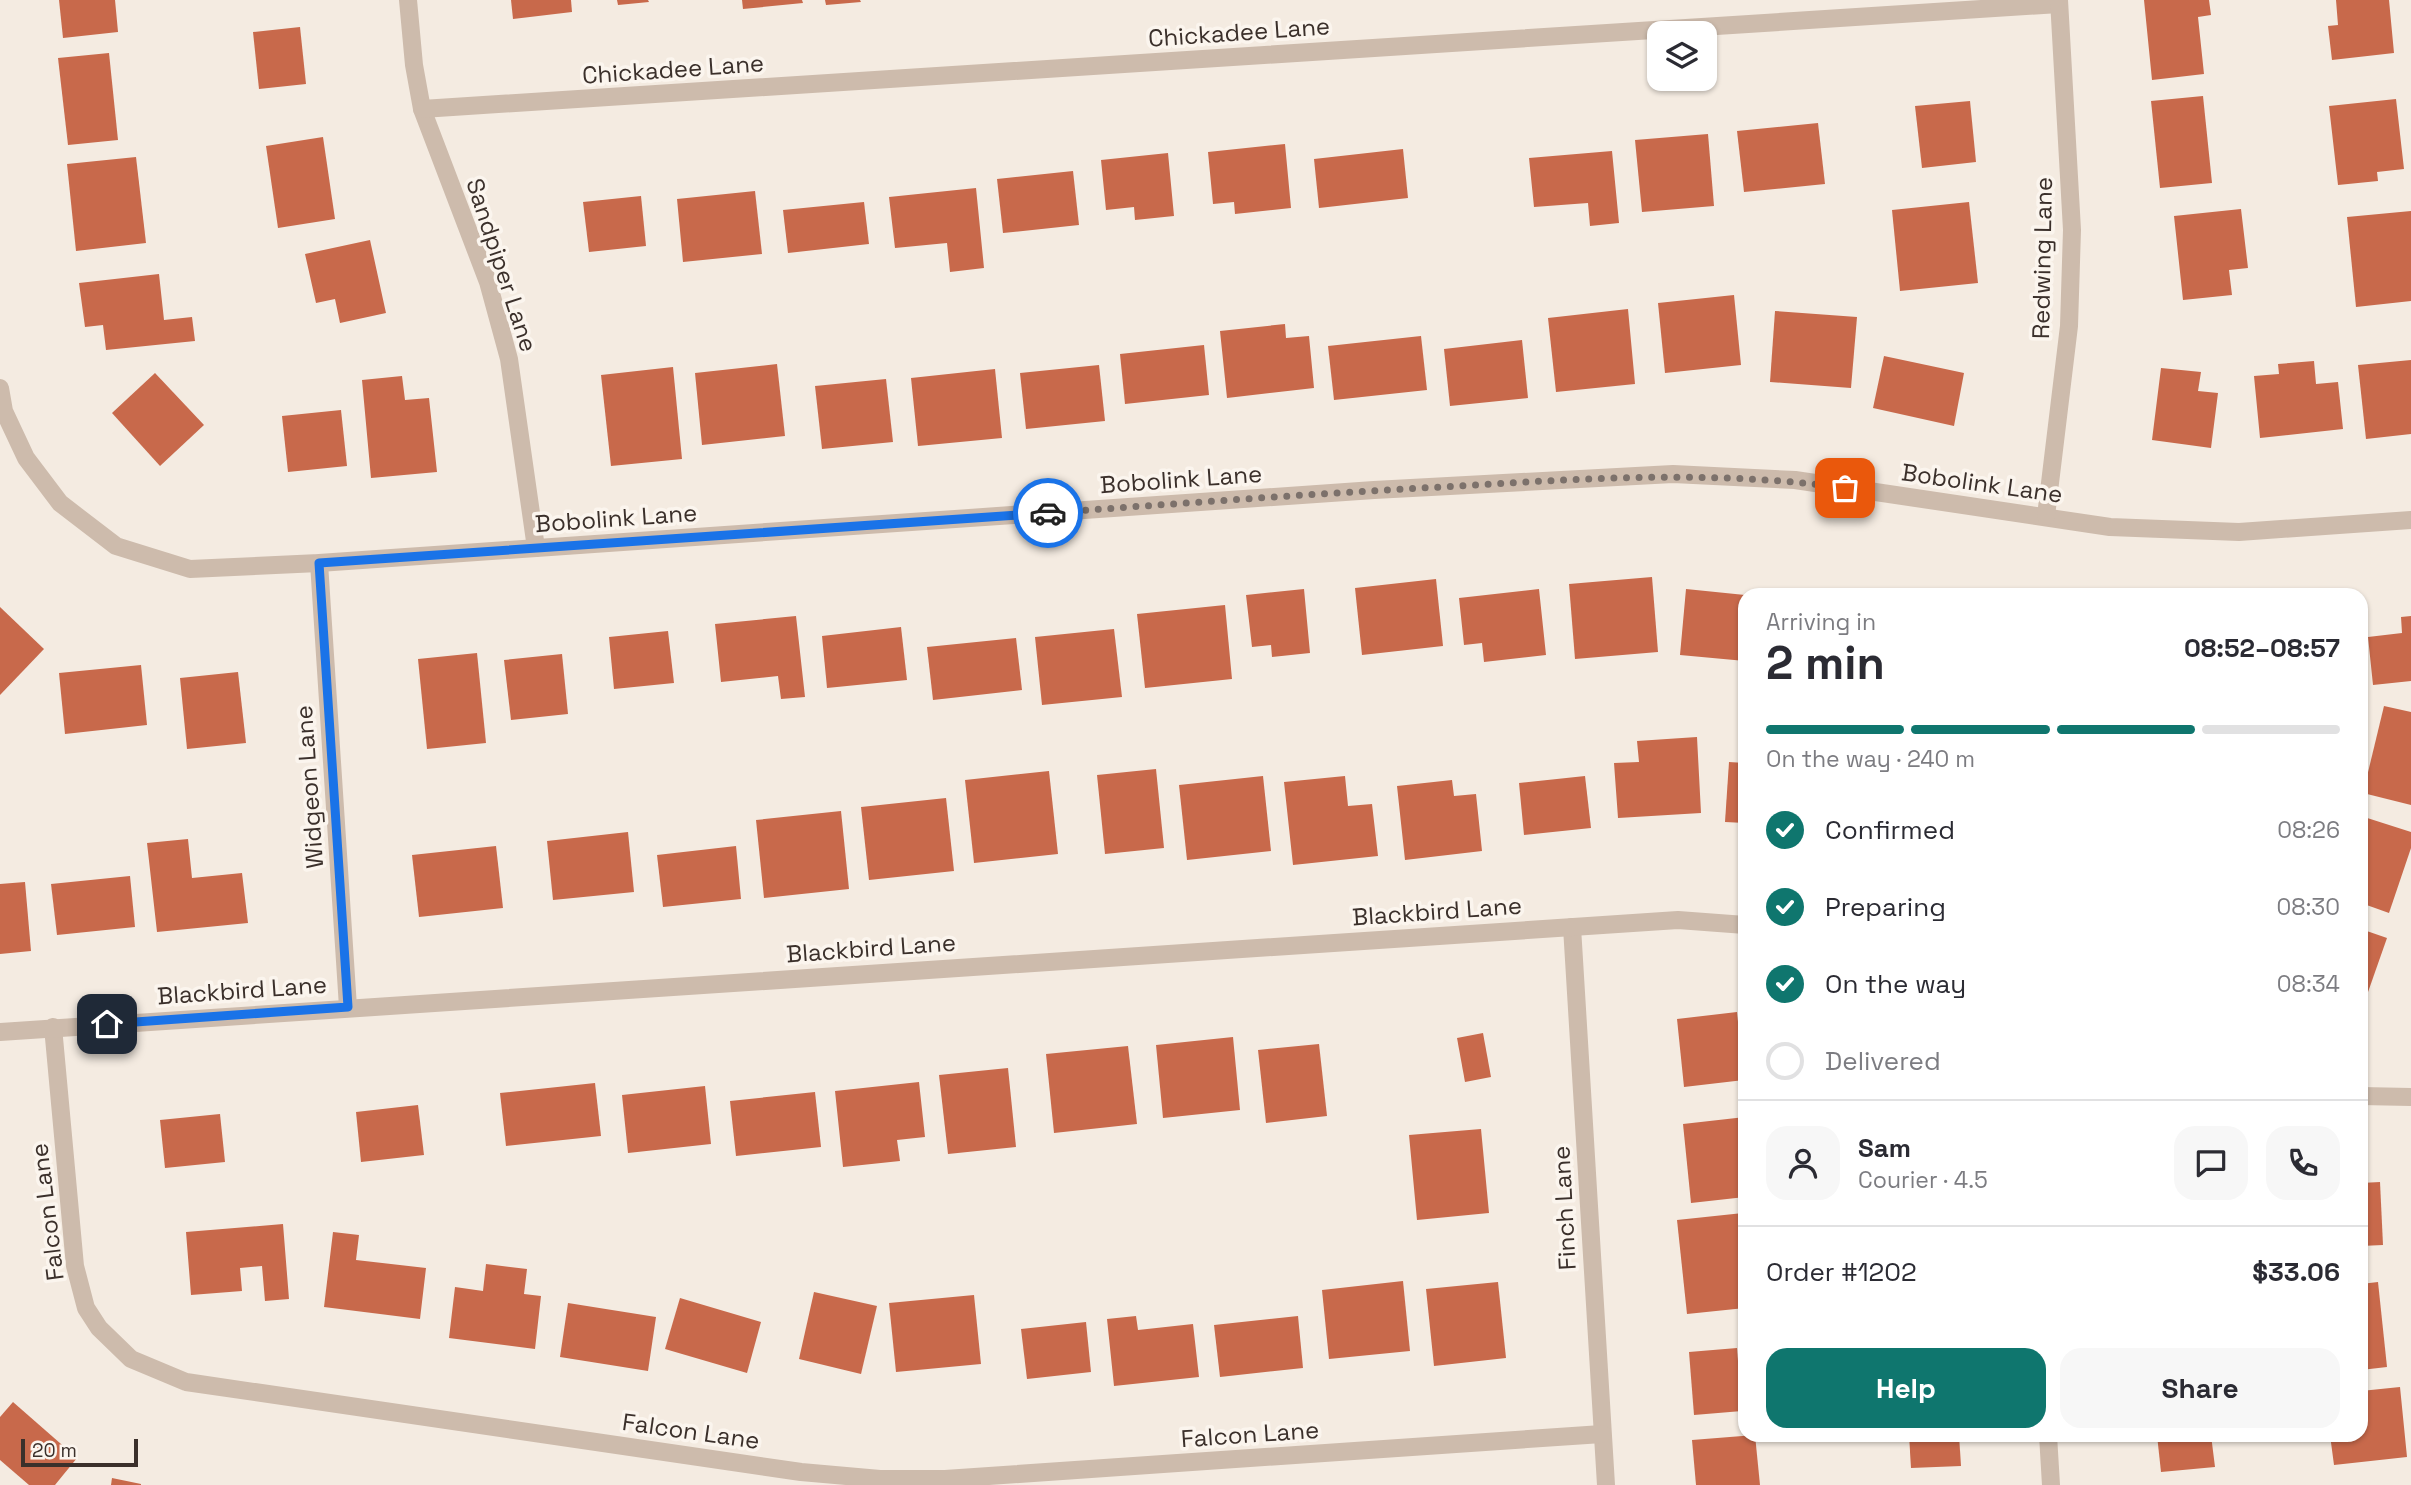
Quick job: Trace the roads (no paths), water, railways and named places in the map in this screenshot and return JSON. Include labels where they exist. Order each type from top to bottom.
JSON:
[{"type":"street","name":"Sandpiper Lane","points":[[408,0],[414,65],[422,109],[488,282],[509,359],[536,548]]},
{"type":"street","name":"Chickadee Lane","points":[[422,109],[2059,2]]},
{"type":"street","name":"Redwing Lane","points":[[2046,516],[2069,326],[2072,230],[2059,2]]},
{"type":"street","name":"Bobolink Lane","points":[[0,388],[4,411],[33,467],[60,503],[116,546],[190,569],[319,563],[1361,491],[1673,474],[1795,480],[2110,527],[2239,532],[2411,520]]},
{"type":"street","name":"Widgeon Lane","points":[[319,563],[348,1007]]},
{"type":"street","name":"Blackbird Lane","points":[[0,1032],[1678,920],[1738,924]]},
{"type":"street","name":"Finch Lane","points":[[1572,927],[1606,1485]]},
{"type":"street","name":"Falcon Lane","points":[[53,1027],[75,1266],[86,1308],[99,1328],[131,1359],[187,1382],[801,1472],[880,1479],[945,1479],[1602,1434]]},
{"type":"street","points":[[2368,1096],[2411,1097]]},
{"type":"street","points":[[2048,1442],[2051,1485]]}]
